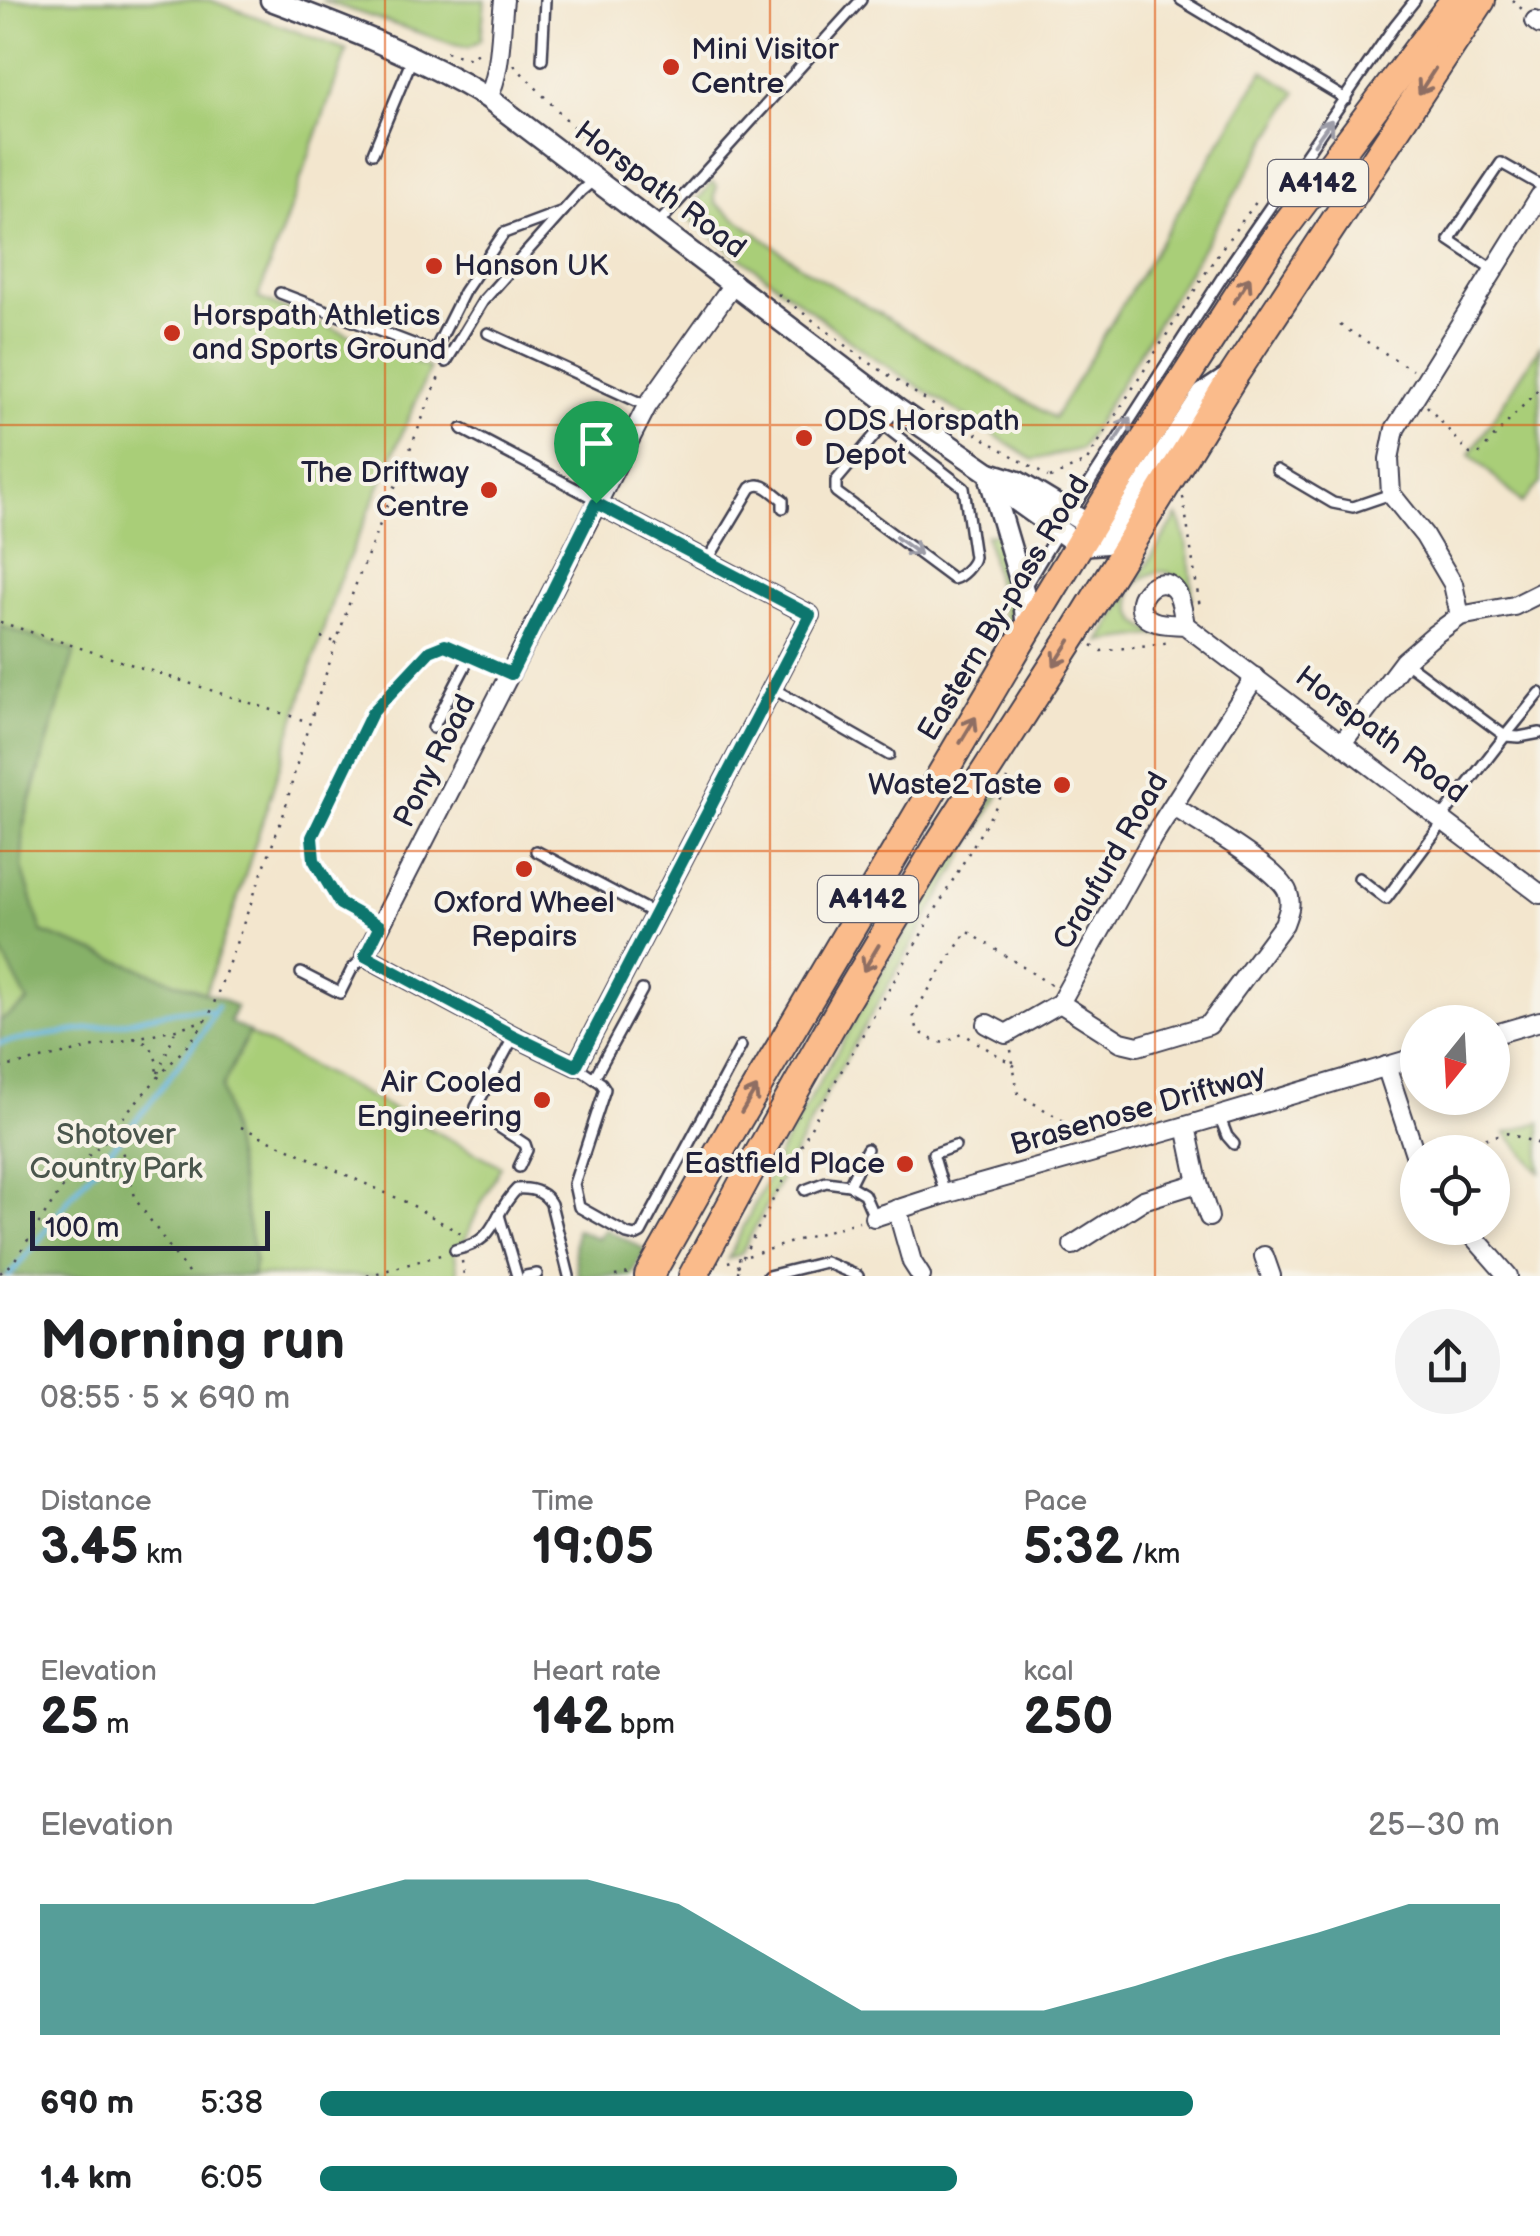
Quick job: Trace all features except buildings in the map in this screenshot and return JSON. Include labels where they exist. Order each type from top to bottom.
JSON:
[{"type":"highway","name":"Eastern By-pass Road","points":[[640,1274],[740,1114],[1027,630],[1272,245],[1455,0]]},
{"type":"highway","name":"Eastern By-pass Road","points":[[693,1276],[854,985],[1074,634],[1086,538],[1235,373],[1481,0]]},
{"type":"street","name":"Horspath Road","points":[[271,0],[413,57],[488,98],[734,283],[890,417],[988,472],[1018,482],[1086,538]]},
{"type":"street","points":[[488,98],[493,87],[504,0]]},
{"type":"street","points":[[1460,616],[1453,584],[1444,568],[1391,494],[1389,459],[1395,429],[1540,196]]},
{"type":"street","name":"Pony Road","points":[[365,956],[647,406],[734,283]]},
{"type":"street","points":[[988,472],[1023,590],[1027,630]]},
{"type":"street","points":[[365,956],[576,1066],[810,615],[597,502]]},
{"type":"street","points":[[1342,743],[1404,660],[1460,616],[1514,606],[1540,593]]},
{"type":"street","name":"Horspath Road","points":[[1185,625],[1540,894]]},
{"type":"street","name":"Craufurd Road","points":[[1062,999],[1152,838],[1256,677]]},
{"type":"street","points":[[987,1024],[1006,1034],[1062,999],[1120,1042],[1138,1046],[1209,1025],[1284,924],[1290,906],[1288,890],[1274,873],[1173,806]]},
{"type":"street","points":[[1510,1030],[1540,1021]]},
{"type":"street","name":"Brasenose Driftway","points":[[874,1217],[1400,1062]]},
{"type":"street","points":[[1386,1066],[1409,1135]]},
{"type":"street","points":[[1186,1126],[1209,1217]]},
{"type":"street","points":[[1074,1245],[1143,1200],[1198,1184]]},
{"type":"street","points":[[897,1209],[912,1262],[922,1276]]},
{"type":"street","points":[[1481,1245],[1508,1276]]},
{"type":"street","points":[[1264,1256],[1271,1276]]},
{"type":"lane","points":[[542,60],[545,0]]},
{"type":"lane","points":[[657,225],[861,0]]},
{"type":"lane","points":[[1181,0],[1346,99]]},
{"type":"lane","points":[[1023,590],[1086,538],[1232,262],[1415,0]]},
{"type":"lane","points":[[373,152],[413,57]]},
{"type":"lane","points":[[1494,270],[1449,240],[1500,163],[1540,185]]},
{"type":"lane","points":[[446,362],[484,301],[580,190],[596,179]]},
{"type":"lane","points":[[280,292],[434,352],[464,292],[504,233],[562,211]]},
{"type":"lane","points":[[488,333],[647,406]]},
{"type":"lane","points":[[890,417],[964,488],[974,561],[958,578],[953,579],[836,492],[836,481],[890,417]]},
{"type":"lane","points":[[462,429],[597,502]]},
{"type":"lane","points":[[1276,470],[1333,504],[1353,507],[1391,494]]},
{"type":"lane","points":[[707,560],[750,488],[761,484],[782,500],[783,508]]},
{"type":"lane","points":[[380,926],[340,904],[314,860],[312,837],[372,713],[430,651],[445,645],[511,674]]},
{"type":"lane","points":[[433,728],[471,656]]},
{"type":"lane","points":[[1404,660],[1505,736],[1540,734]]},
{"type":"lane","points":[[772,688],[889,756]]},
{"type":"lane","points":[[1359,878],[1386,900],[1448,810],[1540,693]]},
{"type":"lane","points":[[536,851],[655,914]]},
{"type":"lane","points":[[302,973],[340,993],[352,968],[365,956]]},
{"type":"lane","points":[[594,1078],[642,990]]},
{"type":"lane","points":[[514,1036],[476,1112],[525,1144],[519,1167]]},
{"type":"lane","points":[[576,1066],[606,1089],[574,1184],[579,1207],[635,1236],[641,1232],[741,1046]]},
{"type":"lane","points":[[1219,1115],[1234,1144]]},
{"type":"lane","points":[[946,1194],[933,1154],[955,1146]]},
{"type":"lane","points":[[849,1185],[867,1148]]},
{"type":"lane","points":[[806,1190],[826,1182],[849,1185],[864,1194],[874,1217]]},
{"type":"lane","points":[[457,1250],[483,1240],[509,1197],[517,1189],[528,1188],[547,1197],[568,1272],[553,1271]]},
{"type":"lane","points":[[499,1214],[517,1276]]},
{"type":"lane","points":[[768,1276],[825,1262],[858,1276]]},
{"type":"path","points":[[776,292],[864,358],[1050,478]]},
{"type":"path","points":[[1340,325],[1421,386],[1470,454],[1479,454],[1540,386]]},
{"type":"path","points":[[0,1273],[12,1264],[87,1157],[111,1135],[207,1019],[284,813],[354,589],[436,382]]},
{"type":"path","points":[[1090,645],[1101,650],[1204,639],[1183,496]]},
{"type":"path","points":[[0,622],[310,722]]},
{"type":"path","points":[[320,637],[337,642]]},
{"type":"path","points":[[733,1276],[832,1087],[998,803],[1010,774]]},
{"type":"path","points":[[1014,1066],[962,1033],[944,1043],[918,1031],[913,1014],[967,931],[1062,999]]},
{"type":"path","points":[[0,1068],[176,1030],[207,1019]]},
{"type":"path","points":[[156,1079],[176,1030]]},
{"type":"path","points":[[1006,1034],[1018,1094],[1107,1148]]},
{"type":"path","points":[[134,1038],[150,1045],[157,1062],[156,1079]]},
{"type":"path","points":[[242,1127],[410,1204],[466,1237]]},
{"type":"path","points":[[1495,1135],[1506,1132],[1540,1144]]},
{"type":"path","points":[[111,1135],[120,1144],[136,1200],[190,1276]]},
{"type":"path","points":[[721,1264],[874,1217]]},
{"type":"path","points":[[367,1276],[457,1250],[464,1276]]},
{"type":"path","points":[[735,1270],[750,1276]]},
{"type":"path","points":[[614,1276],[640,1274]]},
{"type":"green space","name":"Shotover Country Park","points":[[0,0],[210,0],[347,50],[258,298],[430,368],[337,586],[205,993],[236,1007],[229,1023],[501,1166],[464,1242],[454,1246],[458,1276],[0,1276],[0,908],[74,651],[0,626]]},
{"type":"green space","points":[[321,0],[485,0],[481,40],[468,47],[450,43]]},
{"type":"green space","points":[[1263,71],[1297,92],[1081,449],[1033,460],[868,354],[689,218],[693,206],[712,182],[717,186],[716,204],[805,269],[1054,418]]},
{"type":"green space","points":[[1540,346],[1540,483],[1522,503],[1470,454]]},
{"type":"green space","points":[[1177,516],[1186,544],[1192,600],[1181,582],[1167,572],[1151,574],[1133,587]]},
{"type":"green space","points":[[1000,533],[1014,593],[1007,630],[986,535]]},
{"type":"green space","points":[[1132,588],[1131,605],[1136,619],[1146,628],[1164,634],[1100,642]]},
{"type":"green space","name":"Shotover Country Park","points":[[0,626],[75,651],[24,821],[22,867],[42,932],[221,999],[236,1007],[229,1022],[249,1032],[222,1088],[255,1260],[252,1276],[0,1276],[0,1021],[28,1002],[0,949]]},
{"type":"green space","points":[[1004,779],[999,795],[831,1084],[741,1254],[728,1259],[782,1148],[888,962]]},
{"type":"green space","points":[[1540,1122],[1540,1172],[1510,1135],[1506,1133]]},
{"type":"green space","points":[[576,1229],[598,1239],[605,1229],[646,1250],[631,1276],[578,1276]]},
{"type":"waterway","points":[[9,1276],[146,1108],[203,1032],[217,1006]]},
{"type":"waterway","points":[[0,1043],[176,1011],[213,1012]]},
{"type":"place","name":"Mini Visitor Centre","points":[[671,67]]},
{"type":"place","name":"Hanson UK","points":[[434,266]]},
{"type":"place","name":"Horspath Athletics and Sports Ground","points":[[172,333]]},
{"type":"place","name":"ODS Horspath Depot","points":[[804,438]]},
{"type":"place","name":"The Driftway Centre","points":[[489,490]]},
{"type":"place","name":"Waste2Taste","points":[[1062,785]]},
{"type":"place","name":"Oxford Wheel Repairs","points":[[524,869]]},
{"type":"place","name":"Air Cooled Engineering","points":[[542,1100]]},
{"type":"place","name":"Eastfield Place","points":[[905,1164]]},
{"type":"route","points":[[596,503],[810,615],[576,1066],[365,956],[380,926],[340,904],[314,860],[312,837],[372,713],[430,651],[445,645],[511,674],[596,503]]}]
